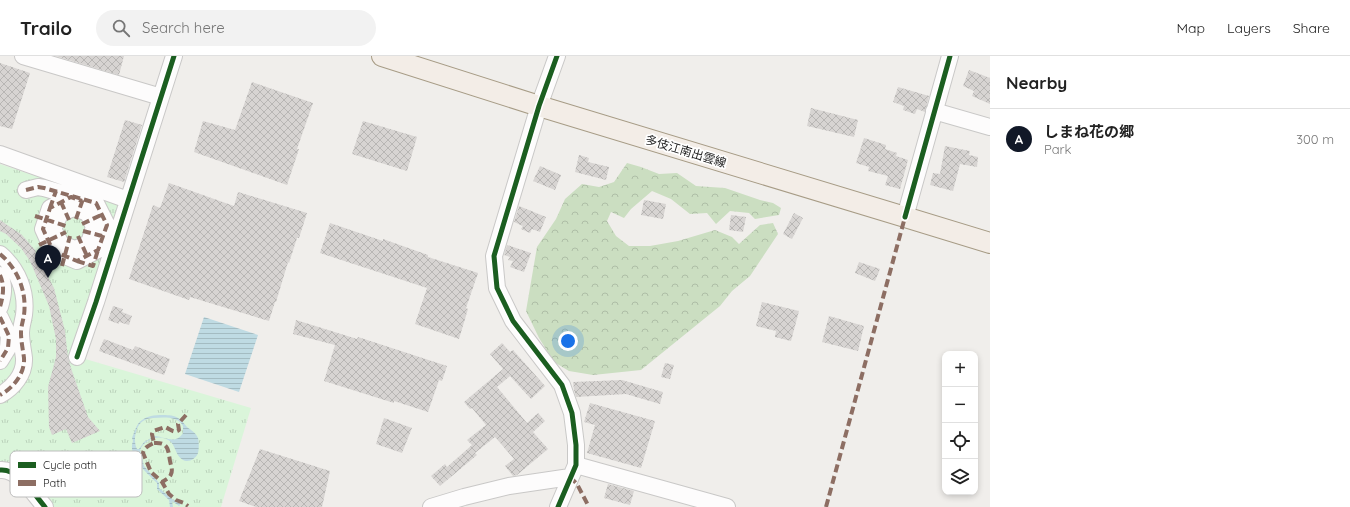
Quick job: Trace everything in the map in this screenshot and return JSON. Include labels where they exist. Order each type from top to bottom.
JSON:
[{"type":"main road","name":"多伎江南出雲線","points":[[382,56],[539,106],[990,243]]},
{"type":"street","points":[[23,56],[161,97]]},
{"type":"street","points":[[76,357],[96,302],[174,56]]},
{"type":"street","points":[[557,56],[539,106],[494,256],[496,288],[513,322],[562,385],[572,413],[576,445],[573,471],[558,507]]},
{"type":"street","points":[[905,217],[950,56]]},
{"type":"street","points":[[934,111],[990,126]]},
{"type":"street","points":[[0,154],[128,200]]},
{"type":"street","points":[[26,190],[38,187],[72,227]]},
{"type":"street","points":[[72,227],[83,200]]},
{"type":"street","points":[[62,266],[72,227],[83,200]]},
{"type":"street","points":[[38,245],[72,227],[96,203],[83,200]]},
{"type":"street","points":[[0,254],[13,268],[25,296],[24,316],[21,332],[24,360],[23,369],[13,386],[0,395]]},
{"type":"street","points":[[0,275],[3,291],[0,307]]},
{"type":"street","points":[[0,317],[9,336],[8,348],[0,360]]},
{"type":"street","points":[[0,470],[5,469],[10,472]]},
{"type":"street","points":[[431,507],[464,497],[573,471],[727,507]]},
{"type":"street","points":[[36,497],[45,507]]},
{"type":"green space","points":[[627,163],[659,174],[677,173],[696,186],[725,188],[773,203],[781,208],[779,215],[755,219],[749,213],[730,211],[716,224],[707,213],[690,214],[671,199],[652,191],[631,209],[624,218],[611,212],[607,221],[616,236],[629,246],[650,246],[678,241],[715,230],[732,237],[739,244],[760,225],[773,223],[778,234],[750,276],[732,291],[720,306],[641,370],[593,375],[569,371],[554,362],[539,338],[526,311],[537,247],[556,219],[565,199],[582,184],[599,187],[614,182]]},
{"type":"green space","points":[[0,164],[117,203],[120,208],[72,348],[82,358],[251,408],[221,507],[51,507],[42,497],[142,497],[142,451],[10,451],[10,466],[0,462]]},
{"type":"water","points":[[204,317],[258,335],[239,392],[185,374]]},
{"type":"water","points":[[169,415],[181,420],[195,433],[198,438],[199,446],[196,457],[189,461],[185,461],[177,454],[171,442],[167,439],[158,437],[146,442],[142,446],[140,451],[133,451],[132,438],[138,424],[143,419],[151,416]],"holes":[[[166,417],[178,420],[181,423],[183,426],[183,433],[180,437],[177,439],[170,439],[155,436],[144,442],[139,449],[137,449],[135,438],[140,423],[151,418]]]},
{"type":"water","points":[[142,458],[144,466],[159,483],[159,488],[172,499],[181,504],[179,506],[172,501],[173,507],[170,507],[169,500],[157,489],[157,483],[142,467]]},
{"type":"building","points":[[56,56],[124,56],[119,75]]},
{"type":"building","points":[[0,63],[30,73],[12,129],[0,126]]},
{"type":"building","points":[[969,70],[990,78],[990,104],[972,96],[974,91],[963,86]]},
{"type":"building","points":[[252,82],[313,103],[297,149],[299,149],[287,185],[194,152],[203,121],[235,130]]},
{"type":"building","points":[[898,87],[929,96],[925,112],[917,109],[915,114],[903,110],[904,106],[893,102]]},
{"type":"building","points":[[811,108],[858,120],[854,137],[807,126]]},
{"type":"building","points":[[125,120],[142,125],[124,182],[107,177]]},
{"type":"building","points":[[363,121],[417,137],[407,171],[352,154]]},
{"type":"building","points":[[864,138],[886,145],[885,149],[897,153],[896,156],[908,160],[900,189],[885,185],[888,176],[868,171],[869,167],[856,163]]},
{"type":"building","points":[[945,146],[970,151],[969,155],[978,157],[977,167],[960,164],[953,191],[930,185],[933,173],[940,174]]},
{"type":"building","points":[[579,155],[589,158],[588,162],[609,167],[606,180],[575,172]]},
{"type":"building","points":[[540,166],[561,175],[555,190],[533,181]]},
{"type":"building","points":[[169,183],[234,206],[238,192],[307,213],[299,238],[297,238],[289,263],[288,262],[269,321],[190,297],[189,300],[129,279],[153,205],[160,208]]},
{"type":"building","points":[[644,200],[666,204],[663,219],[641,215]]},
{"type":"building","points":[[519,206],[546,217],[540,232],[532,229],[530,233],[521,229],[523,226],[514,222]]},
{"type":"building","points":[[794,213],[803,218],[792,239],[783,234]]},
{"type":"building","points":[[731,215],[746,217],[743,232],[729,230]]},
{"type":"building","points":[[0,220],[22,235],[36,251],[35,252],[54,288],[65,331],[68,358],[72,371],[88,417],[100,431],[72,443],[66,429],[52,435],[49,427],[48,387],[56,357],[56,339],[49,306],[30,261],[21,248],[6,234],[0,231]]},
{"type":"building","points":[[330,223],[383,241],[383,239],[428,255],[428,257],[478,273],[466,308],[468,309],[459,339],[415,324],[427,288],[320,253]]},
{"type":"building","points":[[507,245],[531,253],[524,272],[510,267],[513,261],[508,260],[510,257],[504,255]]},
{"type":"building","points":[[859,262],[880,269],[875,281],[855,273]]},
{"type":"building","points":[[762,302],[799,311],[791,341],[775,337],[776,331],[756,326]]},
{"type":"building","points":[[113,306],[123,309],[122,312],[132,316],[129,325],[119,322],[119,324],[108,320]]},
{"type":"building","points":[[829,316],[864,326],[858,351],[822,342]]},
{"type":"building","points":[[296,320],[357,339],[358,337],[447,366],[442,381],[439,380],[428,412],[324,381],[335,345],[293,334]]},
{"type":"building","points":[[104,339],[133,350],[135,346],[170,359],[164,375],[99,351]]},
{"type":"building","points":[[502,343],[510,352],[513,350],[545,386],[531,399],[510,376],[497,387],[527,423],[538,413],[545,421],[533,432],[548,449],[517,475],[513,476],[505,466],[514,459],[495,437],[475,453],[477,455],[440,486],[431,476],[445,464],[447,467],[472,445],[467,440],[486,425],[472,408],[470,409],[464,402],[503,369],[490,354]]},
{"type":"building","points":[[665,363],[674,365],[670,379],[661,377]]},
{"type":"building","points":[[622,380],[663,392],[660,404],[626,394],[576,397],[573,382]]},
{"type":"building","points":[[590,403],[655,421],[641,468],[587,453],[595,425],[584,422]]},
{"type":"building","points":[[384,418],[412,428],[402,453],[376,444]]},
{"type":"building","points":[[260,449],[330,471],[322,507],[256,507],[239,501]]},
{"type":"building","points":[[608,484],[634,491],[630,505],[604,498]]},
{"type":"marked path","points":[[26,190],[38,187],[44,188],[96,203],[107,225],[98,250],[77,261],[53,251],[43,229],[50,208],[71,197],[82,201]]},
{"type":"marked path","points":[[50,208],[56,191]]},
{"type":"marked path","points":[[76,219],[83,199]]},
{"type":"marked path","points":[[61,202],[69,220]]},
{"type":"marked path","points":[[82,224],[101,215]]},
{"type":"marked path","points":[[35,216],[66,226]]},
{"type":"marked path","points":[[826,507],[905,217]]},
{"type":"marked path","points":[[83,231],[102,236]]},
{"type":"marked path","points":[[39,245],[66,232]]},
{"type":"marked path","points":[[62,266],[70,236]]},
{"type":"marked path","points":[[78,236],[87,256]]},
{"type":"marked path","points":[[77,261],[93,266],[98,250]]},
{"type":"marked path","points":[[0,254],[12,267],[20,282],[25,306],[21,333],[24,364],[20,375],[14,384],[0,395]]},
{"type":"marked path","points":[[0,275],[3,283],[0,307]]},
{"type":"marked path","points":[[0,317],[9,336],[8,348],[0,361]]},
{"type":"marked path","points":[[186,415],[178,424],[179,430],[177,431],[165,427],[153,431],[152,434],[154,443],[149,445],[143,453],[151,472],[162,482],[169,494],[176,500],[188,506]]},
{"type":"marked path","points":[[154,443],[165,445],[169,453],[172,472],[169,478],[162,482]]},
{"type":"marked path","points":[[570,477],[577,484],[589,507]]},
{"type":"cycle path","points":[[77,357],[96,302],[174,56]]},
{"type":"cycle path","points":[[557,56],[539,106],[494,256],[497,288],[513,321],[562,385],[572,413],[576,445],[576,465],[558,507]]},
{"type":"cycle path","points":[[905,217],[950,56]]},
{"type":"cycle path","points":[[0,470],[10,472]]},
{"type":"cycle path","points":[[37,497],[45,507]]},
{"type":"place","name":"しまね花の郷","points":[[48,278]]}]
